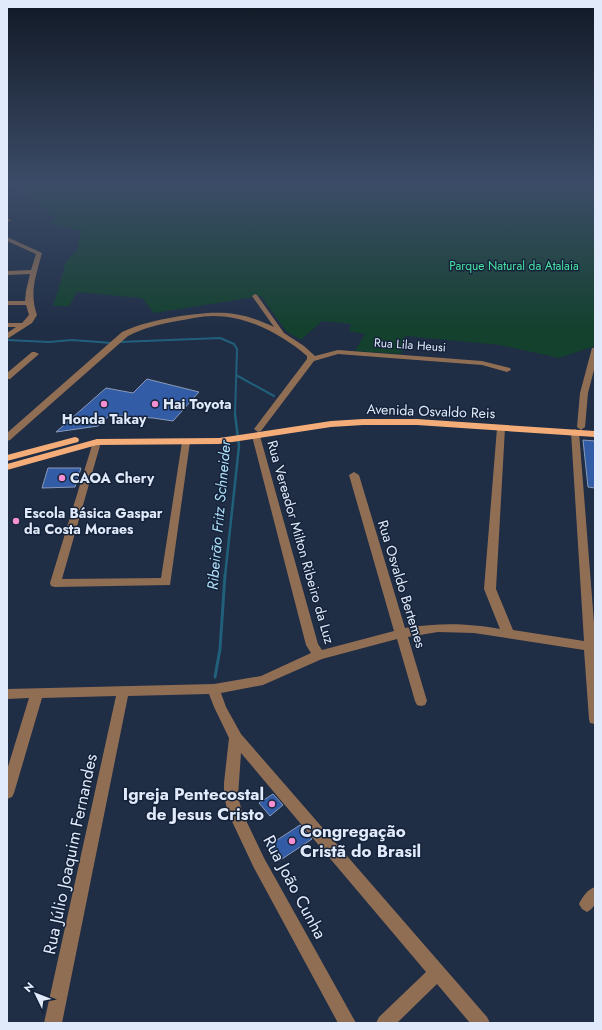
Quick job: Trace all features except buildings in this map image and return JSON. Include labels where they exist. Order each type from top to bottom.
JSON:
[{"type":"main road","name":"Avenida Osvaldo Reis","points":[[253,433],[315,421],[385,416],[578,430],[595,434]]},
{"type":"main road","name":"Avenida Osvaldo Reis","points":[[7,468],[75,447],[97,442],[186,442],[331,424],[374,421],[416,422],[501,428],[578,430],[595,428]]},
{"type":"main road","name":"Avenida Osvaldo Reis","points":[[7,458],[74,440],[108,435],[230,436]]},
{"type":"street","points":[[7,239],[38,252],[39,254],[29,291],[29,303],[33,315],[29,321],[8,336]]},
{"type":"street","points":[[7,273],[34,272]]},
{"type":"street","points":[[255,296],[283,336]]},
{"type":"street","points":[[7,303],[29,303]]},
{"type":"street","points":[[7,438],[125,334],[141,327],[214,314],[232,316],[264,325],[310,353],[312,356],[253,433]]},
{"type":"street","points":[[7,325],[23,325]]},
{"type":"street","points":[[595,350],[584,393],[578,430],[593,647],[595,719]]},
{"type":"street","name":"Rua Lila Heusi","points":[[311,359],[338,352],[482,363],[506,370]]},
{"type":"street","points":[[7,377],[35,354]]},
{"type":"street","points":[[501,428],[490,589],[508,633]]},
{"type":"street","name":"Rua Vereador Milton Ribeiro da Luz","points":[[253,433],[312,645],[319,655]]},
{"type":"street","points":[[97,442],[56,583],[166,582],[186,442]]},
{"type":"street","name":"Rua Osvaldo Bertemes","points":[[354,475],[421,701]]},
{"type":"street","points":[[7,694],[123,692],[214,689],[230,687],[264,680],[319,655],[402,633],[423,629],[451,627],[508,633],[593,647]]},
{"type":"street","points":[[214,689],[220,707],[236,738],[481,1023]]},
{"type":"street","name":"Rua Júlio Joaquim Fernandes","points":[[53,1023],[123,692]]},
{"type":"street","points":[[7,793],[37,693]]},
{"type":"street","name":"Rua João Cunha","points":[[236,738],[231,783],[231,796],[236,813],[259,863],[347,1023]]},
{"type":"street","points":[[385,1023],[437,973]]},
{"type":"green space","name":"Parque Natural da Atalaia","points":[[81,233],[595,233],[595,346],[559,358],[500,345],[405,336],[401,354],[355,351],[365,334],[349,331],[351,324],[322,321],[301,340],[286,331],[261,296],[154,313],[142,298],[77,292],[69,306],[53,306],[66,261],[77,250]]},
{"type":"waterway","name":"Ribeirão Fritz Schneider","points":[[119,342],[220,338],[234,344],[237,349],[236,375]]},
{"type":"waterway","name":"Ribeirão Fritz Schneider","points":[[7,340],[49,342],[72,340],[112,343]]},
{"type":"waterway","name":"Ribeirão Fritz Schneider","points":[[235,414],[236,375]]},
{"type":"waterway","points":[[236,375],[274,396]]},
{"type":"waterway","name":"Ribeirão Fritz Schneider","points":[[225,576],[239,446],[235,414]]},
{"type":"waterway","name":"Ribeirão Fritz Schneider","points":[[215,677],[220,649],[225,575]]},
{"type":"place","name":"Honda Takay","points":[[104,404]]},
{"type":"place","name":"Hai Toyota","points":[[155,404]]},
{"type":"place","name":"CAOA Chery","points":[[62,478]]},
{"type":"place","name":"Escola Básica Gaspar da Costa Moraes","points":[[16,521]]},
{"type":"place","name":"Igreja Pentecostal de Jesus Cristo","points":[[272,804]]},
{"type":"place","name":"Congregação Cristã do Brasil","points":[[292,841]]}]
